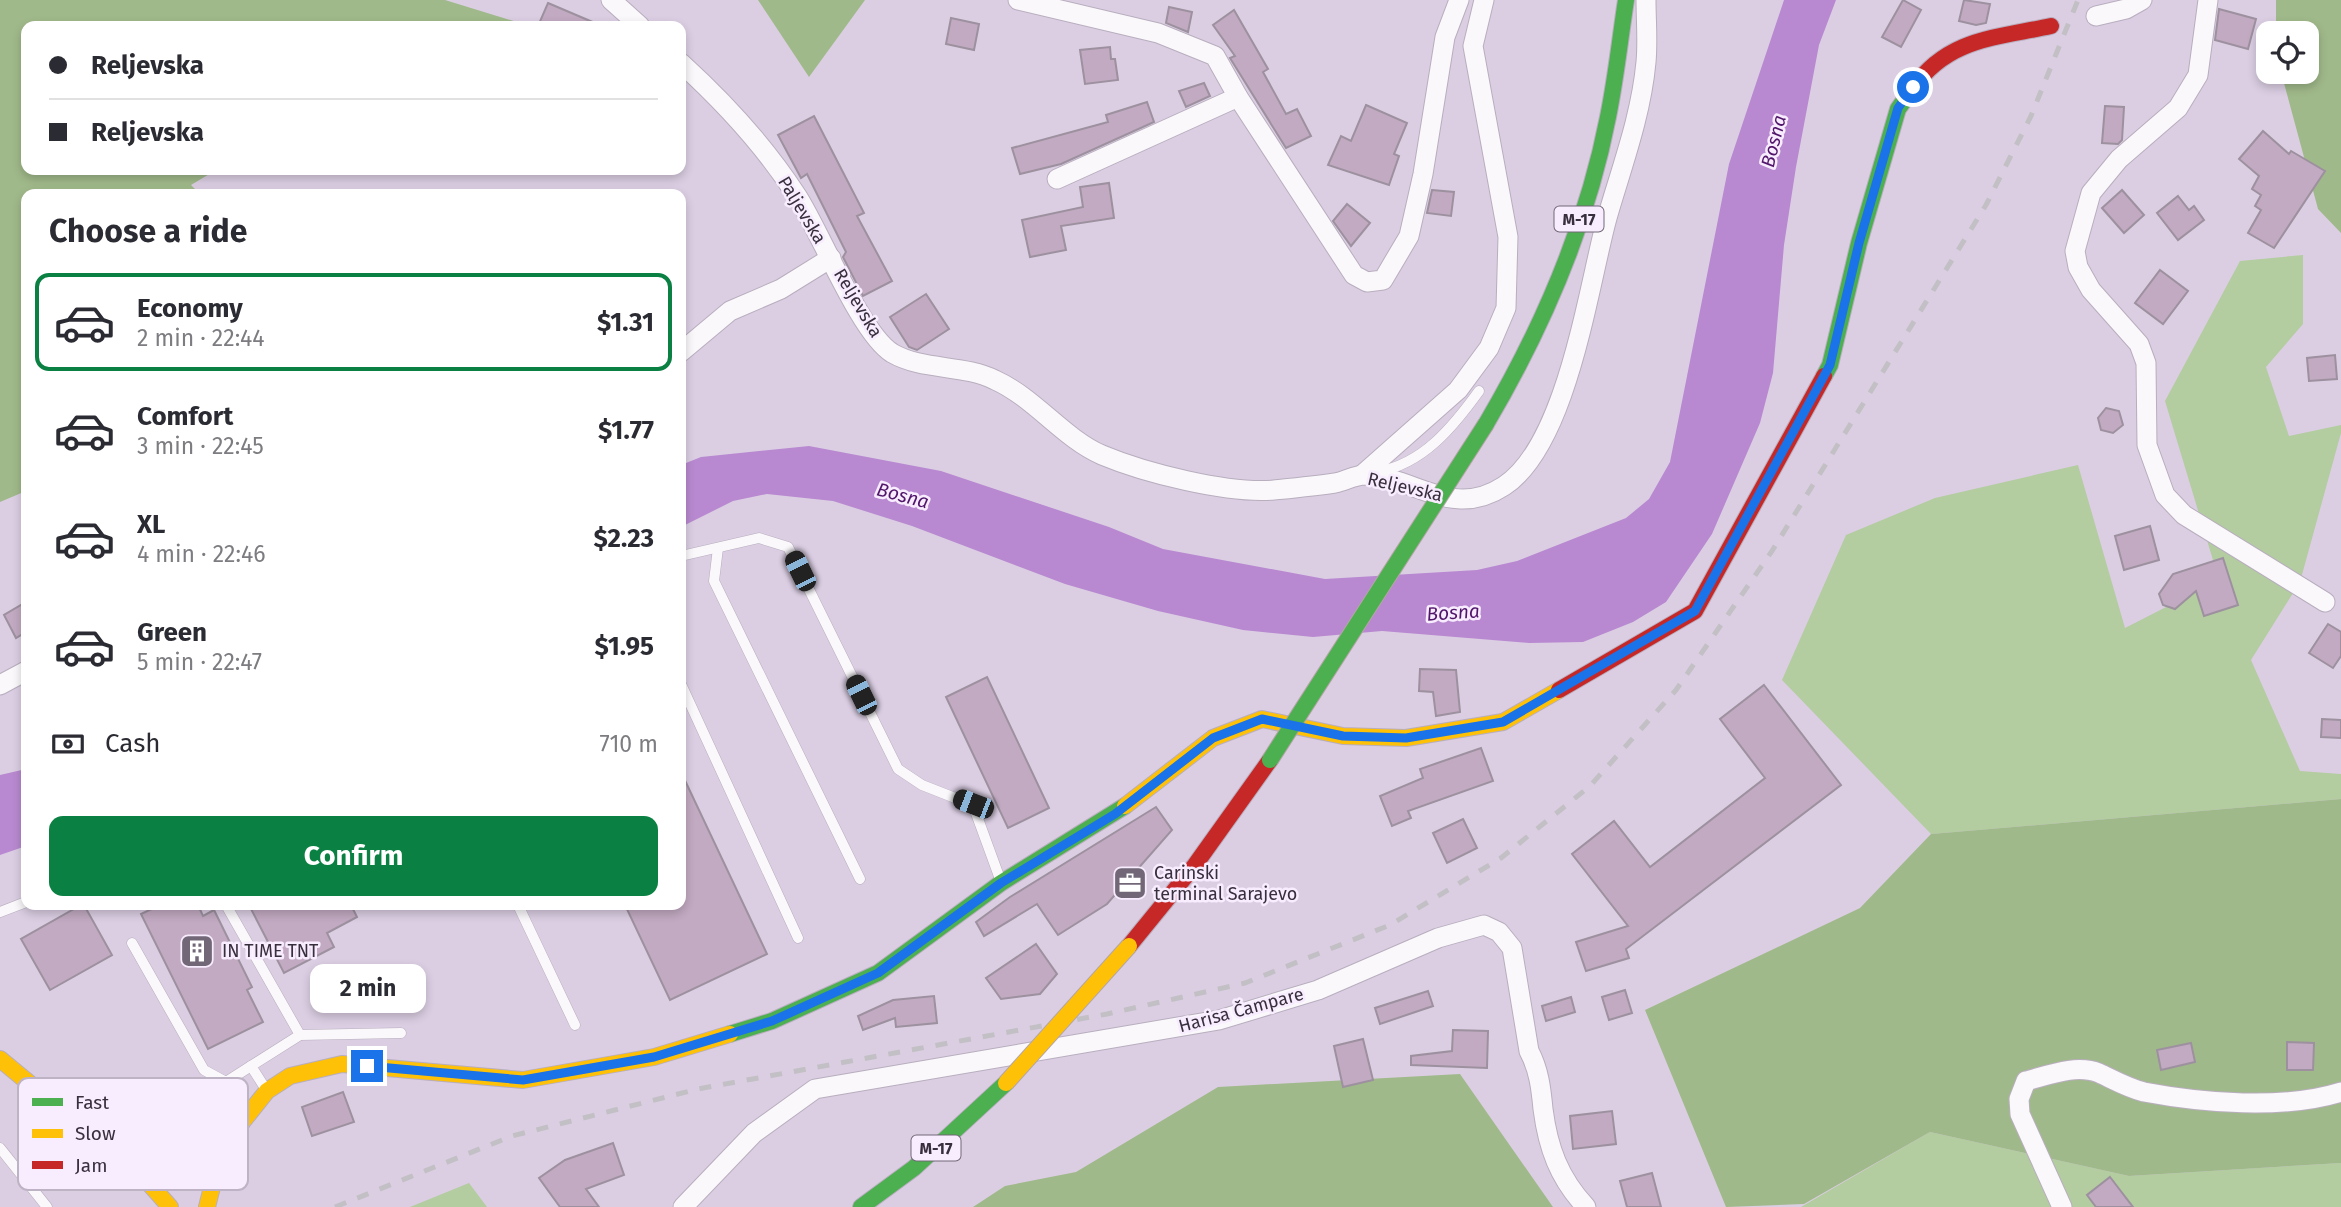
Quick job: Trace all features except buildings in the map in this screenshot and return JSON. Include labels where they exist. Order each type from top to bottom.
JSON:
[{"type":"street","points":[[611,0],[634,21]]},
{"type":"street","points":[[1018,0],[1158,33],[1215,56],[1238,97],[1354,275],[1367,282],[1382,280],[1409,236],[1423,174],[1444,37],[1460,0]]},
{"type":"street","points":[[1363,474],[1458,390],[1489,348],[1506,308],[1508,237],[1473,46],[1484,0]]},
{"type":"street","name":"M-17","points":[[861,1207],[914,1168],[1006,1083],[1129,946],[1195,865],[1270,760],[1486,424],[1519,368],[1552,298],[1581,213],[1608,118],[1626,0]]},
{"type":"street","name":"Reljevska","points":[[831,258],[866,323],[889,351],[925,364],[967,370],[995,380],[1039,407],[1100,454],[1210,486],[1257,490],[1339,482],[1363,474],[1466,502],[1505,485],[1535,454],[1548,429],[1580,337],[1607,221],[1637,118],[1646,61],[1646,0]]},
{"type":"street","points":[[2096,16],[2126,9],[2142,0]]},
{"type":"street","points":[[2207,0],[2198,75],[2178,108],[2119,159],[2091,193],[2075,251],[2078,267],[2091,290],[2139,344],[2146,363],[2147,445],[2165,495],[2184,514],[2325,603]]},
{"type":"street","points":[[248,1115],[267,1091],[290,1076],[342,1064],[523,1080],[654,1057],[772,1021],[878,973],[1001,883],[1115,814],[1213,738],[1262,719],[1343,736],[1406,738],[1503,722],[1695,611],[1830,365],[1859,243],[1898,108],[1928,66],[1965,44],[2051,26]]},
{"type":"street","name":"Paljevska","points":[[686,68],[743,122],[797,197],[831,258],[781,289],[730,311],[686,348]]},
{"type":"street","points":[[1057,179],[1238,97]]},
{"type":"street","points":[[0,685],[21,674]]},
{"type":"street","name":"Harisa Čampare","points":[[683,1207],[754,1133],[815,1089],[1219,1020],[1318,989],[1438,938],[1484,925],[1499,932],[1512,948],[1529,1052],[1536,1065],[1541,1086],[1551,1150],[1558,1171],[1586,1207]]},
{"type":"street","points":[[0,1059],[23,1078]]},
{"type":"street","points":[[2062,1207],[2020,1114],[2019,1099],[2026,1081],[2069,1070],[2083,1070],[2097,1072],[2142,1091],[2235,1103],[2291,1100],[2341,1092]]},
{"type":"street","points":[[154,1190],[166,1205]]},
{"type":"street","points":[[207,1207],[211,1190]]},
{"type":"lane","points":[[1363,474],[1387,470],[1420,454],[1453,427],[1479,391]]},
{"type":"lane","points":[[686,555],[759,538],[788,547],[898,769],[922,785],[973,804],[1001,883]]},
{"type":"lane","points":[[718,548],[714,581],[860,879]]},
{"type":"lane","points":[[686,695],[798,938]]},
{"type":"lane","points":[[0,912],[21,904]]},
{"type":"lane","points":[[229,910],[300,1035]]},
{"type":"lane","points":[[520,910],[575,1025]]},
{"type":"lane","points":[[132,943],[204,1070],[219,1078]]},
{"type":"lane","points":[[232,1078],[300,1035],[401,1033]]},
{"type":"lane","points":[[251,1066],[267,1091]]},
{"type":"lane","points":[[0,1148],[18,1171]]},
{"type":"lane","points":[[33,1190],[47,1207]]},
{"type":"green space","points":[[0,0],[445,0],[514,21],[21,21],[21,175],[208,175],[191,185],[195,189],[21,189],[21,493],[0,502]]},
{"type":"green space","points":[[758,0],[865,0],[809,77]]},
{"type":"green space","points":[[2276,0],[2341,0],[2341,233],[2318,209],[2284,84],[2319,84],[2319,21],[2276,21]]},
{"type":"green space","points":[[2303,255],[2303,324],[2266,367],[2289,436],[2341,425],[2341,433],[2300,582],[2251,660],[2300,771],[2341,774],[2341,799],[1931,834],[1782,680],[1846,535],[1935,498],[2078,465],[2125,628],[2219,580],[2165,401],[2240,261]]},
{"type":"green space","points":[[2341,799],[2341,1163],[2129,1176],[1930,1132],[1804,1204],[1726,1207],[1645,1010],[1860,908],[1931,834]]},
{"type":"green space","points":[[1460,1074],[1553,1207],[973,1207],[1005,1186],[1076,1172],[1218,1087]]},
{"type":"green space","points":[[1930,1132],[2129,1176],[2341,1163],[2341,1207],[1801,1207]]},
{"type":"green space","points":[[469,1183],[487,1207],[410,1207]]},
{"type":"water","name":"Bosna","points":[[1784,0],[1836,0],[1819,45],[1796,167],[1784,245],[1773,373],[1760,423],[1712,534],[1666,602],[1633,622],[1583,642],[1529,643],[1382,631],[1313,637],[1243,630],[1158,611],[1065,584],[912,526],[833,501],[767,494],[733,501],[686,524],[686,463],[701,457],[809,446],[941,471],[1109,527],[1163,549],[1325,579],[1477,570],[1517,561],[1626,518],[1649,499],[1670,462],[1729,164]]},
{"type":"water","points":[[21,770],[21,848],[0,855],[0,775]]},
{"type":"railway","points":[[335,1207],[512,1136],[698,1089],[1107,1014],[1245,983],[1390,925],[1501,858],[1590,786],[1676,690],[1772,551],[1986,205],[2031,116],[2078,0]]},
{"type":"traffic: fast","points":[[1486,424],[1544,314],[1575,237],[1599,157],[1611,102],[1626,0]]},
{"type":"traffic: fast","points":[[1824,376],[1830,365],[1859,243],[1898,109],[1913,88]]},
{"type":"traffic: fast","points":[[1270,760],[1486,424]]},
{"type":"traffic: fast","points":[[730,1034],[772,1021],[878,973],[1001,883],[1125,806]]},
{"type":"traffic: fast","points":[[861,1207],[914,1168],[1006,1083]]},
{"type":"traffic: slow","points":[[1125,806],[1213,738],[1262,719],[1343,736],[1406,738],[1503,722],[1559,690]]},
{"type":"traffic: slow","points":[[1006,1083],[1129,946]]},
{"type":"traffic: slow","points":[[248,1115],[267,1091],[290,1076],[342,1064],[523,1080],[654,1057],[730,1034]]},
{"type":"traffic: slow","points":[[0,1059],[23,1078]]},
{"type":"traffic: slow","points":[[155,1190],[170,1207]]},
{"type":"traffic: slow","points":[[207,1207],[211,1190]]},
{"type":"traffic: jam","points":[[1913,88],[1927,71],[1958,50],[1992,38],[2051,26]]},
{"type":"traffic: jam","points":[[1559,690],[1695,611],[1824,376]]},
{"type":"traffic: jam","points":[[1129,946],[1195,865],[1270,760]]},
{"type":"place","name":"Carinski terminal Sarajevo","points":[[1130,883]]},
{"type":"place","name":"IN TIME TNT","points":[[197,951]]},
{"type":"route","points":[[367,1066],[523,1080],[654,1057],[772,1021],[878,973],[1001,883],[1115,814],[1213,738],[1262,719],[1343,736],[1406,738],[1503,722],[1695,611],[1830,365],[1859,243],[1898,108],[1913,87]]}]
